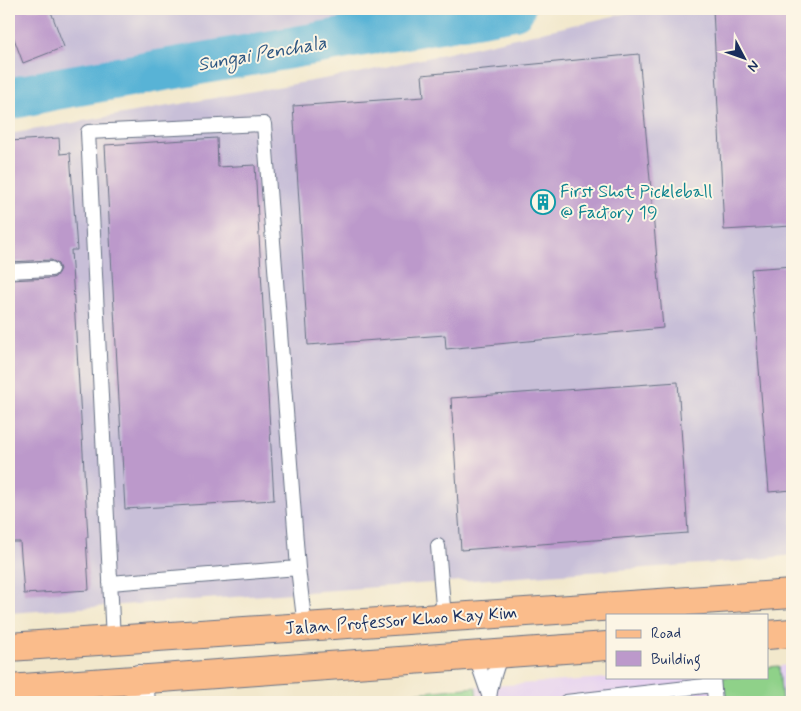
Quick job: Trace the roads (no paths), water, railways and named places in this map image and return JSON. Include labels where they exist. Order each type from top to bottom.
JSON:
[{"type":"main road","name":"Jalan Professor Khoo Kay Kim","points":[[9,647],[792,594]]},
{"type":"main road","points":[[768,635],[792,633]]},
{"type":"main road","points":[[9,688],[140,691],[488,655],[606,646]]},
{"type":"lane","points":[[113,640],[88,132],[264,124],[298,568],[305,627]]},
{"type":"lane","points":[[9,271],[50,269]]},
{"type":"lane","points":[[438,546],[444,618]]},
{"type":"lane","points":[[110,582],[298,568]]},
{"type":"lane","points":[[488,655],[493,677],[489,699]]},
{"type":"lane","points":[[488,655],[489,699]]},
{"type":"lane","points":[[566,702],[713,681],[714,702]]},
{"type":"waterway","name":"Sungai Penchala","points":[[9,99],[55,89],[514,9]]},
{"type":"place","name":"First Shot Pickleball @ Factory 19","points":[[543,202]]}]
